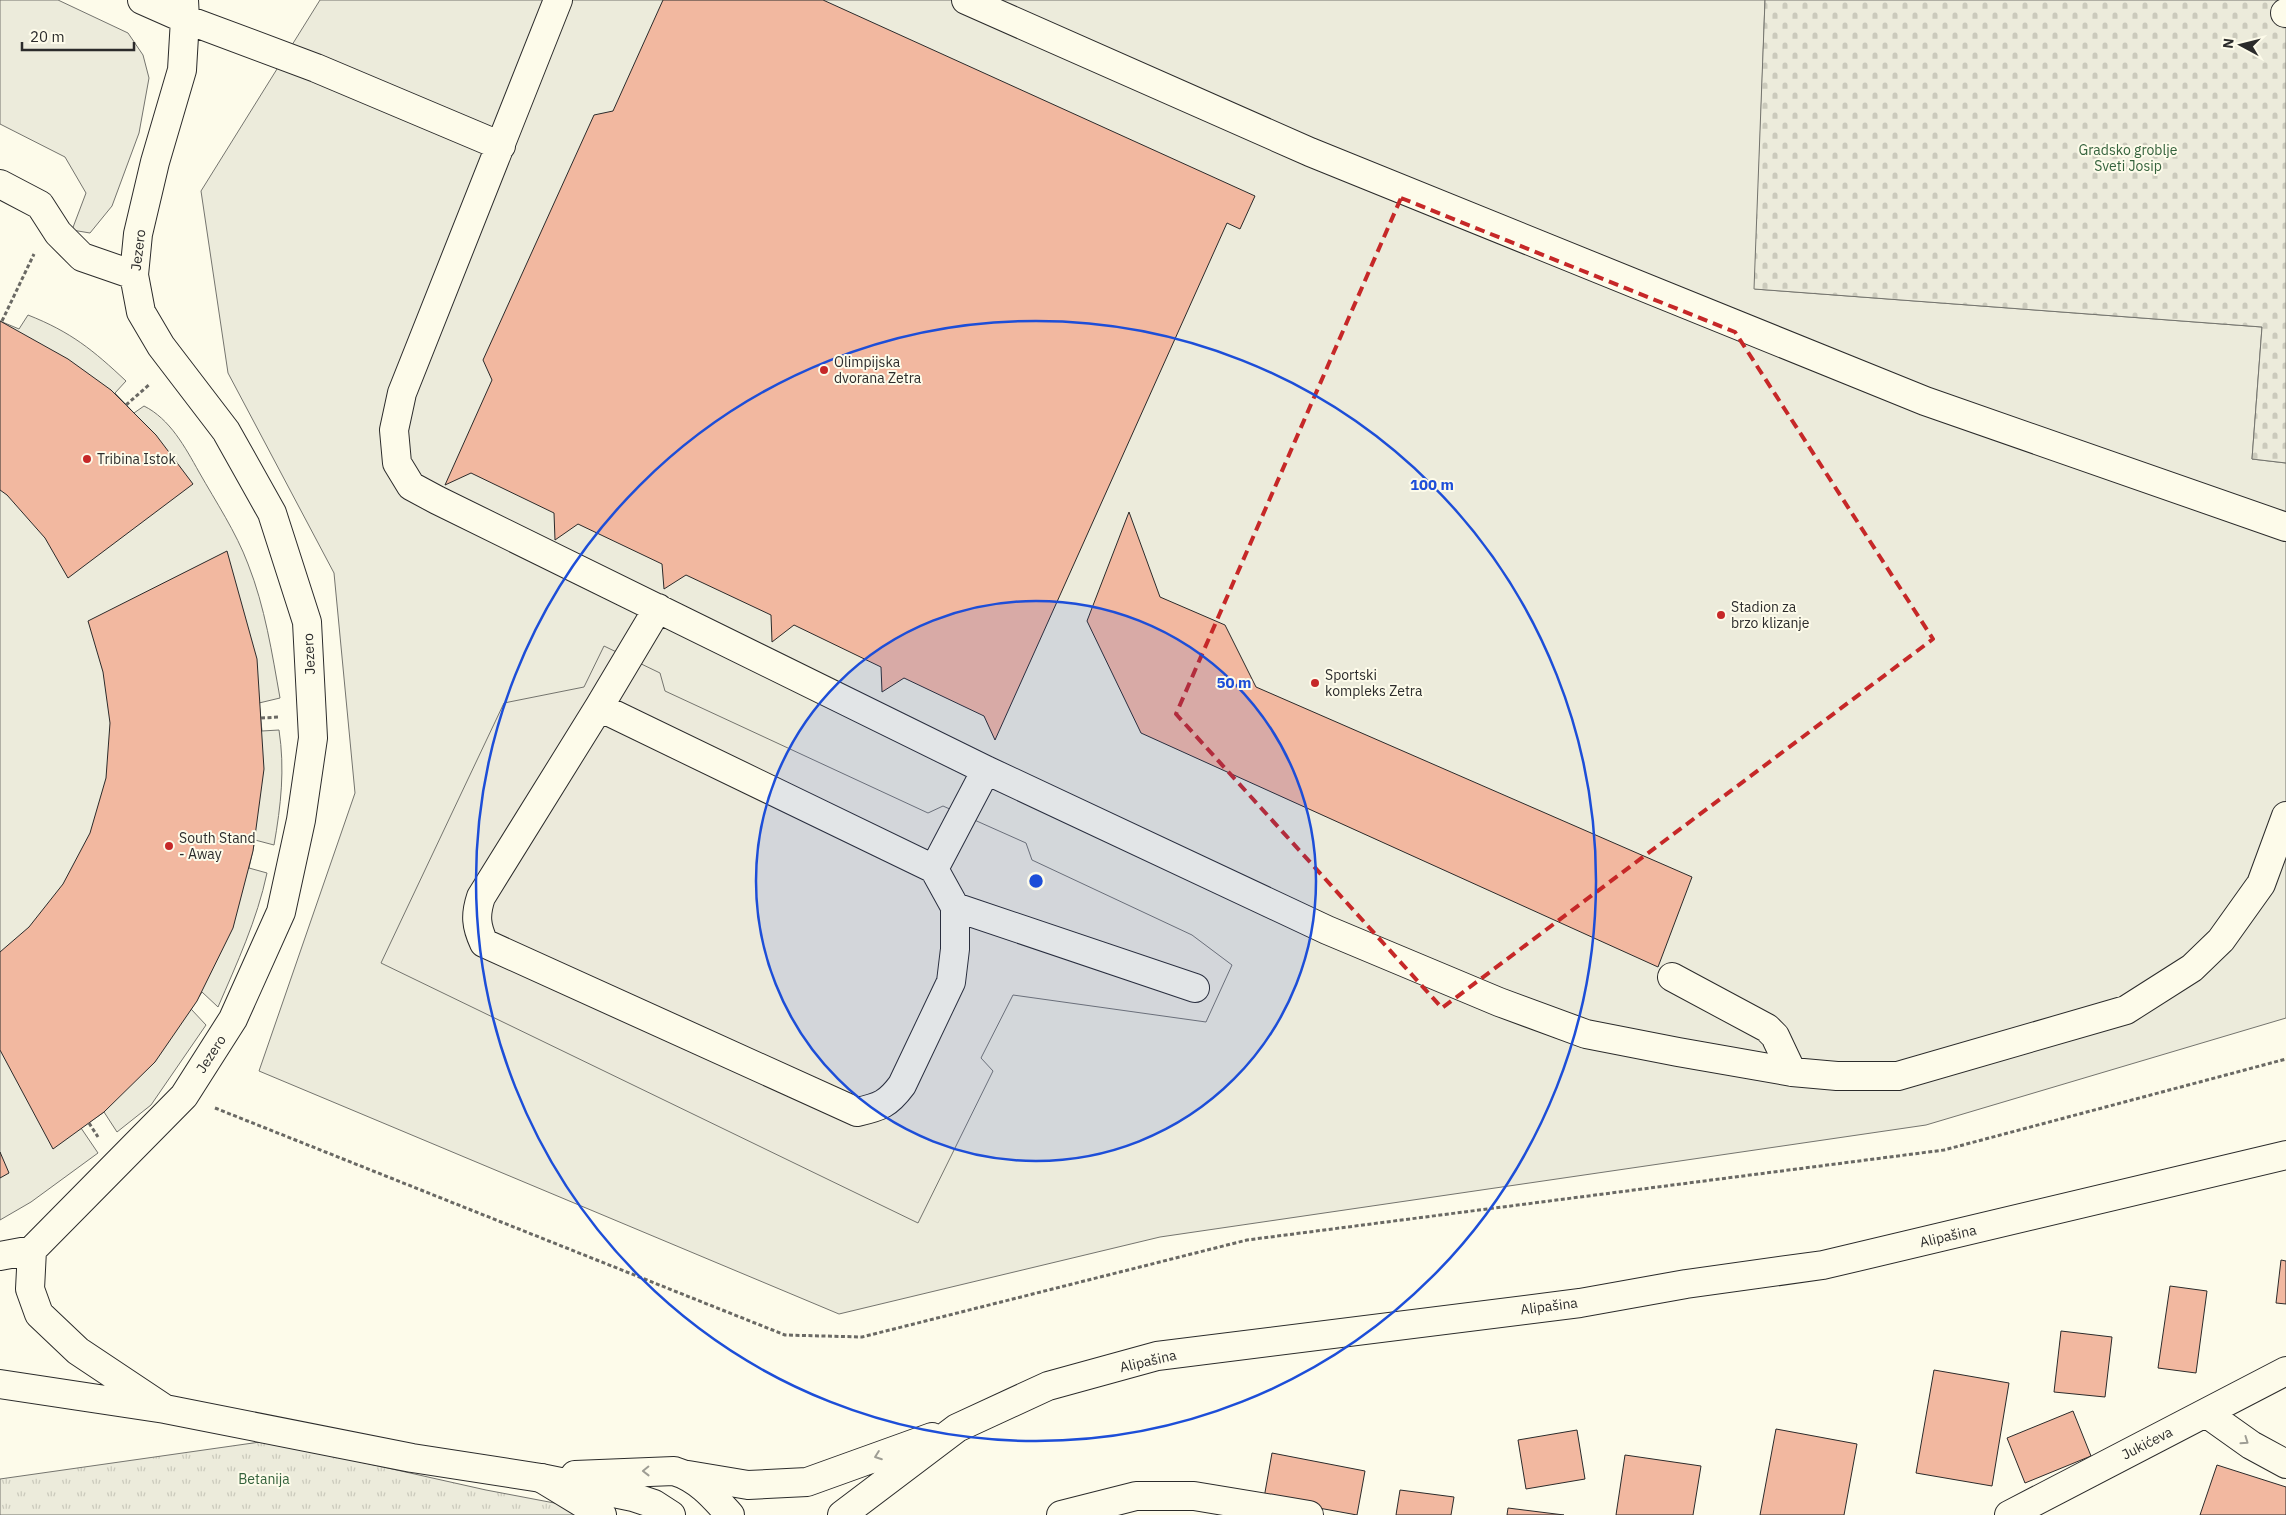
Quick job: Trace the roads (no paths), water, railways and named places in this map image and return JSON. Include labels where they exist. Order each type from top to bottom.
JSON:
[{"type":"street","points":[[142,0],[185,9],[316,68],[501,146]]},
{"type":"street","points":[[558,0],[402,393],[394,430],[397,463],[411,486],[437,500],[986,770],[1327,930],[1499,1002],[1586,1034],[1792,1072],[1837,1076],[1898,1076],[2126,1010],[2192,968],[2221,940],[2261,884],[2286,816]]},
{"type":"street","points":[[966,0],[1310,152],[1925,401],[2286,527]]},
{"type":"street","name":"Jezero","points":[[32,1250],[184,1096],[233,1019],[281,912],[301,820],[313,738],[308,622],[272,513],[226,431],[161,346],[141,312],[134,275],[138,234],[155,162],[182,70],[185,9]]},
{"type":"street","points":[[0,184],[40,205],[58,233],[82,257],[134,275]]},
{"type":"street","points":[[599,707],[934,869],[954,907],[955,949],[951,982],[910,1068],[892,1099],[878,1107],[857,1112],[484,944],[477,929],[476,912],[481,897],[658,608]]},
{"type":"street","points":[[934,869],[986,770]]},
{"type":"street","points":[[954,907],[1195,988]]},
{"type":"street","points":[[1672,977],[1767,1028],[1775,1036],[1792,1072]]},
{"type":"street","name":"Alipašina","points":[[842,1515],[957,1428],[1048,1386],[1157,1356],[1580,1302],[1686,1284],[1823,1265],[2286,1155]]},
{"type":"street","points":[[0,1256],[32,1250],[30,1290],[39,1314],[78,1351],[164,1409]]},
{"type":"street","name":"Jukićeva","points":[[2008,1515],[2286,1371]]},
{"type":"street","points":[[0,1384],[164,1409],[412,1458],[541,1478],[633,1497],[654,1504],[671,1515]]},
{"type":"street","points":[[2206,1413],[2251,1445],[2286,1464]]},
{"type":"street","points":[[541,1478],[643,1470],[674,1471],[748,1485],[807,1482],[957,1428]]},
{"type":"street","points":[[688,1475],[714,1496],[730,1515]]},
{"type":"street","points":[[541,1478],[602,1515]]},
{"type":"street","points":[[1060,1515],[1136,1496],[1194,1496],[1309,1515]]},
{"type":"place","name":"Olimpijska dvorana Zetra","points":[[824,370]]},
{"type":"place","name":"Tribina Istok","points":[[87,459]]},
{"type":"place","name":"Stadion za brzo klizanje","points":[[1721,615]]},
{"type":"place","name":"Sportski kompleks Zetra","points":[[1315,683]]},
{"type":"place","name":"South Stand - Away","points":[[169,846]]},
{"type":"park label","name":"Gradsko groblje Sveti Josip","points":[[2128,158]]},
{"type":"park label","name":"Betanija","points":[[264,1479]]}]
